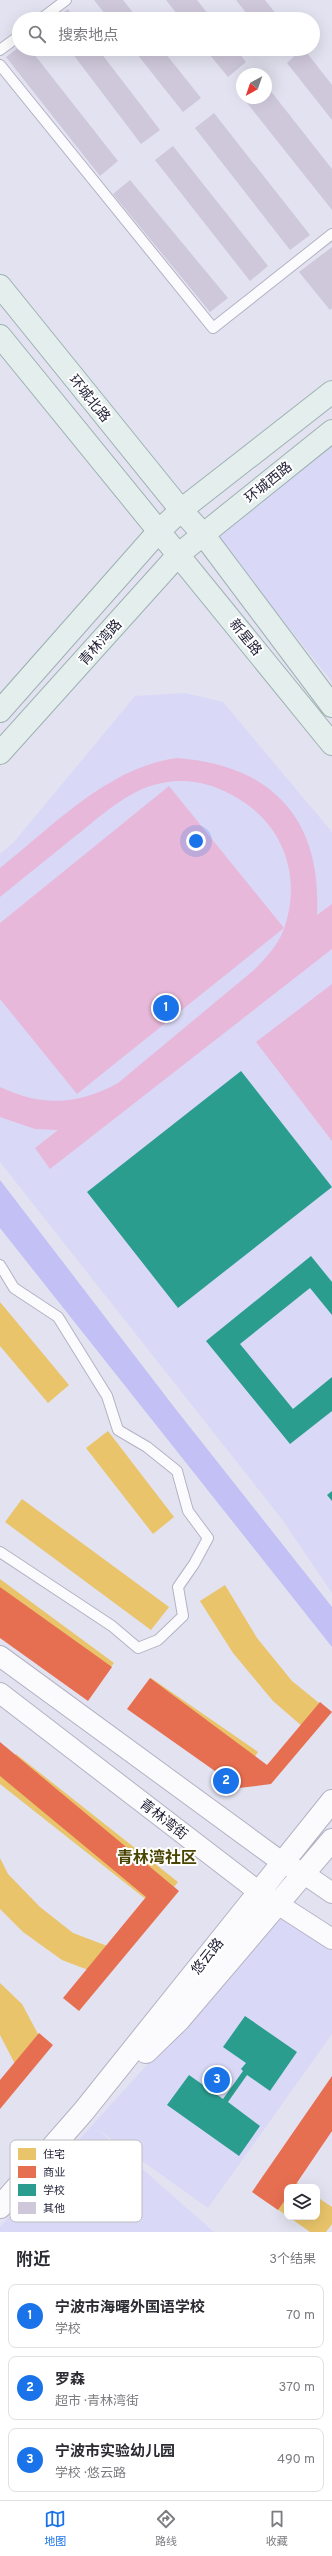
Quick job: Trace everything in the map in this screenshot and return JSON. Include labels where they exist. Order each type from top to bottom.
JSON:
[{"type":"main road","name":"环城北路","points":[[0,286],[181,510]]},
{"type":"main road","points":[[0,336],[158,532]]},
{"type":"main road","name":"青林湾路","points":[[0,711],[158,532],[181,510],[332,392]]},
{"type":"main road","name":"环城西路","points":[[203,534],[332,431]]},
{"type":"main road","name":"新星路","points":[[181,510],[203,534],[332,706]]},
{"type":"main road","name":"新星路","points":[[158,532],[179,554],[332,744]]},
{"type":"main road","name":"青林湾路","points":[[0,754],[179,554],[203,534]]},
{"type":"street","points":[[0,1656],[283,1863],[304,1873],[332,1893]]},
{"type":"street","name":"青林湾街","points":[[0,1693],[277,1906],[332,1939]]},
{"type":"street","name":"悠云路","points":[[59,2140],[83,2112],[332,1801]]},
{"type":"street","name":"悠云路","points":[[83,2112],[179,2020],[332,1840]]},
{"type":"street","name":"悠云路","points":[[0,2207],[10,2196]]},
{"type":"lane","points":[[50,12],[66,0]]},
{"type":"lane","points":[[0,50],[12,41]]},
{"type":"lane","points":[[0,65],[213,328],[332,234]]},
{"type":"lane","points":[[0,1265],[14,1288],[58,1317],[107,1396],[118,1430],[147,1446],[177,1471],[188,1511],[208,1538],[194,1564],[178,1587],[183,1616],[158,1640],[138,1648],[112,1626],[0,1552]]},
{"type":"shaded area","points":[[332,444],[332,682],[216,536]]},
{"type":"shaded area","points":[[185,693],[223,702],[332,832],[332,1593],[281,1518],[0,1162],[0,854],[14,842],[135,696]]},
{"type":"shaded area","points":[[177,758],[210,763],[240,772],[264,785],[284,803],[300,825],[311,851],[316,881],[317,915],[332,904],[332,949],[50,1169],[35,1148],[58,1130],[35,1129],[0,1117],[0,1087],[31,1098],[60,1101],[89,1096],[118,1083],[254,970],[275,946],[284,929],[289,909],[291,889],[289,870],[284,852],[275,835],[264,819],[249,806],[232,795],[215,787],[189,781],[162,783],[149,786],[137,791],[114,805],[0,897],[0,868],[61,817],[82,801],[128,773],[152,764]]},
{"type":"shaded area","points":[[169,786],[284,928],[77,1094],[0,999],[0,923]]},
{"type":"shaded area","points":[[332,984],[332,1141],[256,1042]]},
{"type":"shaded area","points":[[280,1918],[332,1951],[332,2034],[208,2208],[142,2161],[142,2140],[112,2140],[97,2129],[109,2140],[79,2140]]},
{"type":"shaded area","points":[[142,2169],[214,2232],[0,2232],[0,2227],[10,2216],[10,2222],[142,2222]]},
{"type":"water","points":[[0,1180],[174,1407],[332,1607],[332,1647],[0,1228]]},
{"type":"building: 住宅","points":[[0,1302],[69,1385],[48,1403],[0,1346]]},
{"type":"building: 住宅","points":[[108,1431],[174,1517],[153,1534],[86,1448]]},
{"type":"building: 住宅","points":[[22,1499],[169,1607],[151,1630],[5,1522]]},
{"type":"building: 住宅","points":[[0,1579],[114,1663],[99,1683],[0,1611]]},
{"type":"building: 住宅","points":[[225,1585],[257,1638],[292,1681],[329,1711],[310,1733],[273,1701],[233,1653],[200,1601]]},
{"type":"building: 住宅","points":[[151,1678],[258,1752],[237,1782],[130,1708]]},
{"type":"building: 住宅","points":[[16,1754],[178,1882],[157,1908],[0,1784],[0,1773]]},
{"type":"building: 住宅","points":[[0,1858],[8,1874],[40,1907],[73,1933],[110,1947],[104,1976],[62,1960],[23,1932],[0,1909]]},
{"type":"building: 住宅","points":[[0,1983],[22,2004],[46,2049],[15,2064],[0,2035]]},
{"type":"building: 住宅","points":[[278,2169],[299,2184],[284,2184],[284,2214],[259,2196]]},
{"type":"building: 住宅","points":[[320,2199],[332,2207],[332,2224],[326,2232],[310,2232],[293,2220],[320,2220]]},
{"type":"building: 商业","points":[[0,1587],[112,1667],[88,1701],[0,1638]]},
{"type":"building: 商业","points":[[150,1678],[267,1765],[320,1702],[332,1712],[271,1784],[239,1788],[127,1709]]},
{"type":"building: 商业","points":[[0,1742],[179,1891],[79,2011],[63,1998],[146,1897],[0,1776]]},
{"type":"building: 商业","points":[[39,2033],[53,2045],[0,2109],[0,2080]]},
{"type":"building: 商业","points":[[332,2076],[332,2131],[296,2184],[284,2184],[284,2201],[278,2210],[252,2192]]},
{"type":"building: 学校","points":[[241,1071],[332,1187],[178,1308],[87,1192]]},
{"type":"building: 学校","points":[[311,1256],[332,1282],[332,1315],[310,1288],[240,1344],[293,1409],[332,1377],[332,1411],[290,1444],[206,1341]]},
{"type":"building: 学校","points":[[332,1491],[332,1501],[327,1495]]},
{"type":"building: 学校","points":[[245,2016],[297,2052],[270,2091],[247,2075],[228,2102],[260,2126],[239,2156],[167,2105],[189,2075],[223,2099],[243,2071],[241,2069],[246,2063],[223,2047]]},
{"type":"building: 其他","points":[[94,0],[123,0],[132,12],[103,12]]},
{"type":"building: 其他","points":[[166,0],[197,0],[206,12],[175,12]]},
{"type":"building: 其他","points":[[236,0],[265,0],[274,12],[245,12]]},
{"type":"building: 其他","points":[[12,52],[12,56],[36,56],[118,161],[100,176],[6,57]]},
{"type":"building: 其他","points":[[74,56],[103,56],[160,130],[141,144]]},
{"type":"building: 其他","points":[[139,56],[168,56],[201,98],[183,112]]},
{"type":"building: 其他","points":[[211,56],[241,56],[246,62],[239,68],[236,68],[236,70],[228,77]]},
{"type":"building: 其他","points":[[294,56],[309,56],[332,85],[332,120],[287,63]]},
{"type":"building: 其他","points":[[272,93],[332,169],[332,210],[248,104],[272,104]]},
{"type":"building: 其他","points":[[214,113],[310,235],[290,250],[195,128]]},
{"type":"building: 其他","points":[[173,146],[268,266],[250,281],[155,160]]},
{"type":"building: 其他","points":[[130,180],[228,298],[210,312],[113,194]]},
{"type":"building: 其他","points":[[332,247],[332,308],[330,310],[299,272]]},
{"type":"place","name":"宁波市海曙外国语学校","points":[[166,1008]]},
{"type":"place","name":"罗森","points":[[226,1781]]},
{"type":"place","name":"宁波市实验幼儿园","points":[[217,2080]]},
{"type":"district","name":"青林湾社区","points":[[157,1857]]}]
